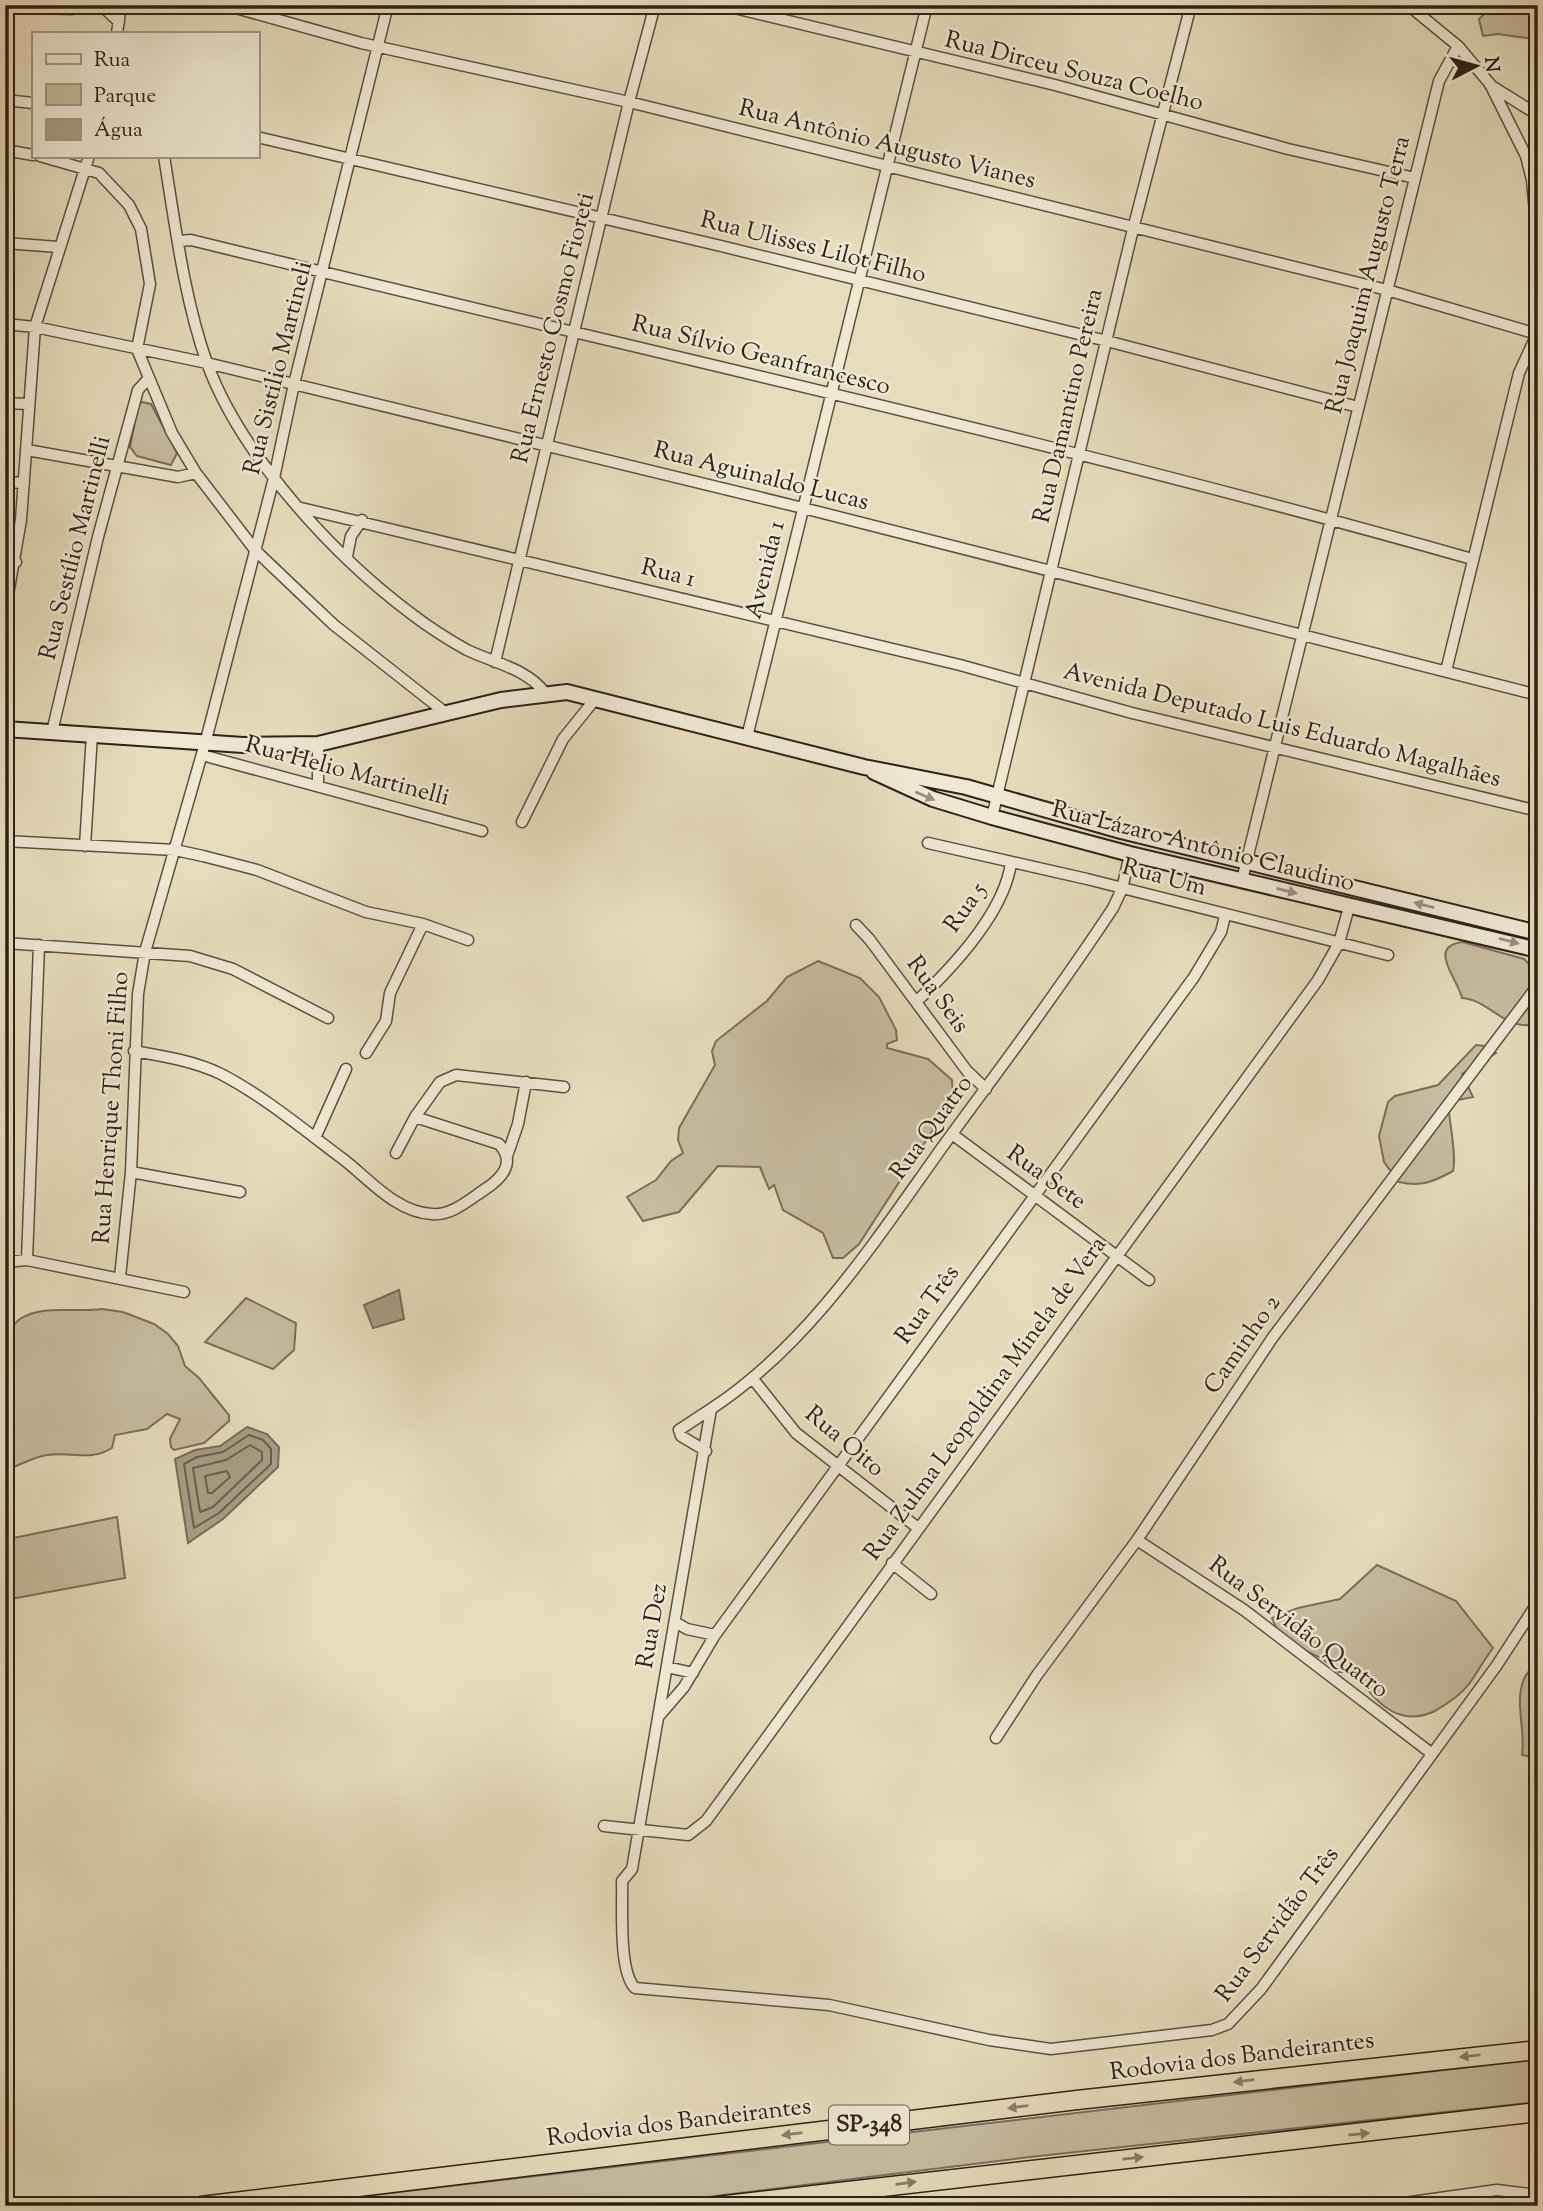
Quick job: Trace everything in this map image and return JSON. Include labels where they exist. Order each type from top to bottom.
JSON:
[{"type":"highway","name":"Rodovia dos Bandeirantes","points":[[201,2206],[1077,2100],[1538,2050]]},
{"type":"highway","points":[[717,2206],[1538,2112]]},
{"type":"main road","name":"Rua Lázaro Antônio Claudino","points":[[5,729],[92,734],[204,748],[318,744],[545,692],[567,692],[863,767],[954,784],[1538,933]]},
{"type":"main road","name":"Rua Lázaro Antônio Claudino","points":[[863,767],[933,799],[992,817],[1130,854],[1538,950]]},
{"type":"street","points":[[5,7],[72,9],[91,5]]},
{"type":"street","points":[[101,5],[119,22]]},
{"type":"street","points":[[117,32],[121,5]]},
{"type":"street","name":"Rua Antônio Augusto Vianes","points":[[225,5],[377,46],[629,102],[886,168],[1387,290],[1537,333]]},
{"type":"street","name":"Rua Sistilio Martineli","points":[[204,748],[274,478],[294,384],[388,5]]},
{"type":"street","name":"Rua Ernesto Cosmo Fioreti","points":[[495,662],[629,102],[655,5]]},
{"type":"street","name":"Rua Dirceu Souza Coelho","points":[[722,5],[915,54],[1055,85],[1162,116],[1415,178]]},
{"type":"street","name":"Avenida 1","points":[[747,737],[927,5]]},
{"type":"street","name":"Rua Damantino Pereira","points":[[992,817],[1133,229],[1191,5]]},
{"type":"street","points":[[1408,5],[1458,46],[1490,84],[1526,156],[1535,183],[1538,242]]},
{"type":"street","name":"Rua Joaquim Augusto Terra","points":[[1242,880],[1439,81],[1458,46]]},
{"type":"street","points":[[1490,84],[1538,114]]},
{"type":"street","points":[[5,100],[32,103]]},
{"type":"street","name":"Rua Ulisses Lilot Filho","points":[[259,138],[351,161],[460,183],[1107,341],[1358,407]]},
{"type":"street","points":[[5,150],[32,155]]},
{"type":"street","points":[[48,158],[100,173],[129,205],[141,229],[150,284],[137,349],[172,433],[195,473],[255,550],[334,625],[447,714]]},
{"type":"street","points":[[5,612],[24,483],[35,327],[58,247],[88,158]]},
{"type":"street","points":[[164,158],[207,363],[248,444],[300,508],[346,556],[413,615],[466,649],[531,679],[545,692]]},
{"type":"street","name":"Rua Sílvio Geanfrancesco","points":[[180,241],[191,240],[831,394],[1332,519],[1472,559]]},
{"type":"street","points":[[5,243],[58,247]]},
{"type":"street","points":[[5,324],[35,327],[207,363]]},
{"type":"street","points":[[1446,671],[1519,373],[1537,333]]},
{"type":"street","name":"Rua Aguinaldo Lucas","points":[[207,363],[803,508],[1530,693]]},
{"type":"street","name":"Rua Sestílio Martinelli","points":[[52,732],[98,537],[138,390],[148,379]]},
{"type":"street","points":[[5,403],[28,404]]},
{"type":"street","points":[[27,450],[178,477],[195,473]]},
{"type":"street","points":[[5,482],[24,483]]},
{"type":"street","name":"Rua 1","points":[[300,508],[362,520],[1024,684]]},
{"type":"street","points":[[346,556],[351,536],[362,520]]},
{"type":"street","name":"Avenida Deputado Luis Eduardo Magalhães","points":[[1024,684],[1530,809]]},
{"type":"street","points":[[522,822],[563,738],[596,698]]},
{"type":"street","points":[[85,846],[92,734]]},
{"type":"street","points":[[317,785],[318,744]]},
{"type":"street","name":"Rua Helio Martinelli","points":[[204,748],[317,785],[482,831]]},
{"type":"street","name":"Rua Henrique Thoni Filho","points":[[120,1277],[131,1172],[134,1051],[145,952],[204,748]]},
{"type":"street","points":[[5,841],[174,850],[257,870],[366,912],[423,924],[468,940]]},
{"type":"street","name":"Rua Um","points":[[929,843],[1122,888],[1388,956]]},
{"type":"street","name":"Rua Quatro","points":[[711,1409],[753,1379],[808,1324],[837,1289],[986,1089],[1103,923],[1122,888],[1130,854]]},
{"type":"street","name":"Rua 5","points":[[916,1002],[944,975],[1001,899],[1008,884],[1011,863]]},
{"type":"street","name":"Rua Zulma Leopoldina Minela de Vera","points":[[604,1826],[688,1835],[698,1830],[1318,980],[1339,943],[1349,907]]},
{"type":"street","name":"Rua Três","points":[[659,1716],[693,1673],[715,1635],[1033,1194],[1194,977],[1221,932],[1225,916]]},
{"type":"street","points":[[366,1053],[386,1021],[390,993],[423,924]]},
{"type":"street","name":"Rua Seis","points":[[856,925],[967,1071],[986,1089]]},
{"type":"street","points":[[5,943],[190,956],[233,969],[328,1018]]},
{"type":"street","points":[[27,1261],[40,945]]},
{"type":"street","name":"Caminho 2","points":[[996,1738],[1037,1675],[1137,1539],[1273,1337],[1538,985]]},
{"type":"street","points":[[134,1051],[172,1058],[221,1074],[315,1138],[385,1195],[412,1209],[430,1214],[444,1214],[495,1183],[505,1171],[507,1156],[519,1125],[526,1082]]},
{"type":"street","points":[[315,1138],[346,1069]]},
{"type":"street","points":[[396,1153],[415,1117],[440,1082],[456,1075],[564,1087]]},
{"type":"street","points":[[415,1117],[499,1144],[507,1156]]},
{"type":"street","name":"Rua Sete","points":[[952,1134],[1149,1280]]},
{"type":"street","points":[[131,1172],[240,1192]]},
{"type":"street","points":[[5,1262],[27,1261],[120,1277],[184,1292]]},
{"type":"street","name":"Rua Oito","points":[[753,1379],[796,1433],[836,1467],[918,1528]]},
{"type":"street","points":[[706,1451],[681,1436],[679,1430],[711,1409]]},
{"type":"street","name":"Rua Dez","points":[[635,1988],[625,1968],[622,1881],[632,1869],[706,1451],[711,1409]]},
{"type":"street","name":"Rua Servidão Quatro","points":[[1137,1539],[1244,1610],[1432,1753]]},
{"type":"street","points":[[892,1563],[931,1594]]},
{"type":"street","name":"Rua Servidão Três","points":[[635,1988],[829,2005],[989,2040],[1052,2049],[1212,2030],[1228,2024],[1261,1989],[1509,1647],[1538,1602]]},
{"type":"street","points":[[675,1622],[687,1629],[715,1635]]},
{"type":"street","points":[[667,1667],[693,1673]]},
{"type":"street","points":[[1383,2206],[1497,2190],[1538,2195]]},
{"type":"green space","points":[[1493,5],[1538,5],[1538,45],[1534,39],[1498,34],[1483,36],[1479,19]]},
{"type":"green space","points":[[142,402],[151,404],[177,453],[171,465],[137,456],[130,447],[138,405]]},
{"type":"green space","points":[[1463,942],[1524,959],[1536,971],[1538,1023],[1517,1024],[1482,1004],[1462,998],[1445,956],[1452,945]]},
{"type":"green space","points":[[818,961],[860,978],[879,997],[896,1030],[897,1040],[887,1044],[887,1048],[928,1059],[952,1080],[953,1099],[859,1244],[843,1258],[833,1258],[823,1233],[783,1210],[774,1185],[769,1189],[760,1167],[718,1166],[679,1212],[643,1221],[627,1197],[656,1180],[671,1161],[683,1153],[678,1140],[679,1128],[715,1065],[712,1051],[716,1041],[767,1001],[787,977]]},
{"type":"green space","points":[[1476,1045],[1485,1046],[1496,1053],[1462,1074],[1473,1097],[1448,1102],[1453,1171],[1427,1182],[1399,1182],[1384,1162],[1379,1136],[1388,1102],[1395,1096],[1438,1085]]},
{"type":"green space","points":[[246,1298],[296,1323],[294,1350],[273,1369],[205,1342]]},
{"type":"green space","points":[[102,1309],[123,1312],[154,1324],[168,1334],[178,1346],[185,1366],[199,1378],[229,1415],[229,1421],[204,1443],[174,1450],[170,1439],[180,1419],[167,1414],[147,1429],[115,1435],[112,1448],[104,1452],[88,1455],[47,1455],[5,1470],[5,1336],[20,1319],[29,1314],[49,1310]]},
{"type":"green space","points":[[117,1517],[125,1578],[5,1600],[5,1562],[11,1560],[13,1538]]},
{"type":"green space","points":[[1377,1565],[1456,1601],[1493,1648],[1465,1688],[1435,1711],[1421,1716],[1396,1713],[1386,1707],[1367,1689],[1350,1666],[1344,1672],[1338,1672],[1321,1658],[1284,1638],[1272,1618],[1298,1608],[1340,1599]]},
{"type":"green space","points":[[1538,1661],[1538,1758],[1522,1755],[1520,1697],[1524,1679]]},
{"type":"green space","points":[[1538,2059],[1538,2102],[1030,2157],[635,2206],[278,2206]]},
{"type":"water","points":[[399,1290],[404,1319],[373,1328],[364,1305]]},
{"type":"water","points":[[247,1427],[267,1434],[279,1447],[278,1467],[223,1519],[188,1543],[175,1459],[195,1450],[220,1446]]}]
